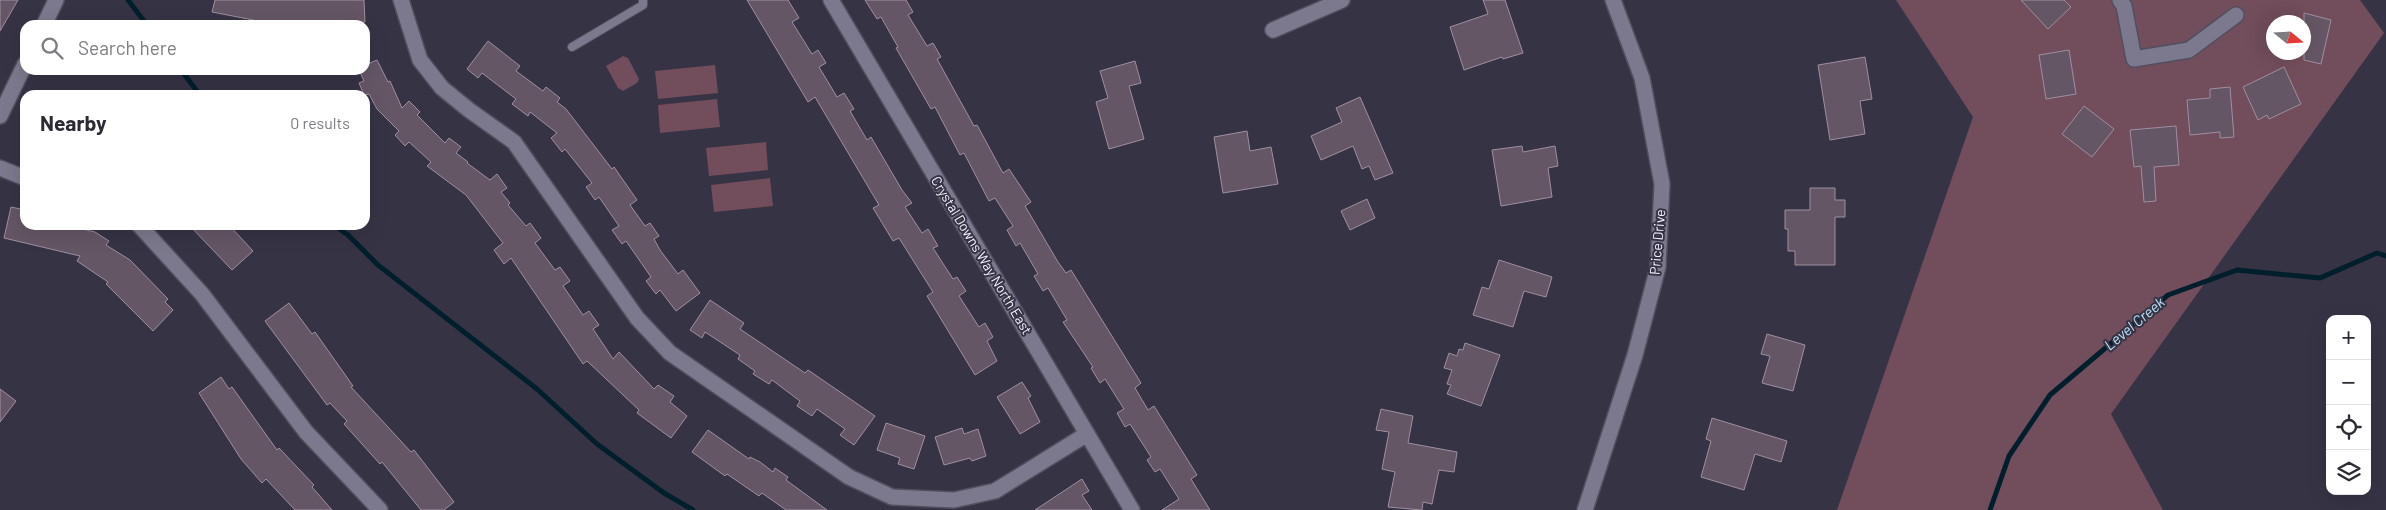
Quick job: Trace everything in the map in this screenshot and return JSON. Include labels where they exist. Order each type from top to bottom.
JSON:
[{"type":"street","points":[[46,20],[56,0]]},
{"type":"street","points":[[401,0],[420,60],[442,88],[514,142],[637,318],[670,353],[848,477],[892,497],[954,500],[995,491],[1087,434]]},
{"type":"street","name":"Crystal Downs Way North East","points":[[831,0],[1132,510]]},
{"type":"street","points":[[1273,30],[1342,0]]},
{"type":"street","name":"Price Drive","points":[[1585,510],[1635,355],[1658,267],[1662,184],[1642,78],[1613,0]]},
{"type":"street","points":[[2120,0],[2124,6],[2134,59],[2190,50],[2236,15]]},
{"type":"street","points":[[0,116],[20,74]]},
{"type":"street","points":[[0,168],[20,176]]},
{"type":"street","points":[[144,230],[202,294],[306,432],[380,510]]},
{"type":"lane","points":[[572,47],[643,6],[643,0]]},
{"type":"shaded area","points":[[1896,0],[2360,0],[2384,33],[2111,414],[2163,510],[1837,510],[1973,117]]},
{"type":"shaded area","points":[[623,56],[628,58],[639,79],[637,83],[623,91],[618,88],[606,66]]},
{"type":"shaded area","points":[[715,65],[718,93],[658,99],[655,71]]},
{"type":"shaded area","points":[[717,99],[720,127],[660,133],[658,105]]},
{"type":"shaded area","points":[[766,142],[768,170],[709,176],[706,148]]},
{"type":"shaded area","points":[[770,178],[773,206],[714,212],[711,185]]},
{"type":"building","points":[[0,0],[18,0],[0,31]]},
{"type":"building","points":[[215,0],[364,0],[365,20],[253,20],[212,12]]},
{"type":"building","points":[[747,0],[788,0],[799,18],[792,22],[812,54],[818,50],[826,63],[819,67],[837,97],[844,93],[854,109],[850,111],[867,140],[871,137],[902,190],[912,203],[905,207],[922,233],[928,229],[938,246],[933,248],[953,279],[957,277],[966,291],[959,296],[979,327],[985,323],[993,337],[987,341],[997,361],[975,375],[927,296],[933,292],[899,238],[893,241],[873,208],[879,205],[815,97],[808,102]]},
{"type":"building","points":[[865,0],[906,0],[913,12],[908,15],[927,46],[933,43],[941,57],[937,59],[974,126],[977,125],[1003,173],[1009,169],[1031,202],[1025,206],[1058,262],[1066,273],[1071,270],[1141,383],[1135,388],[1148,410],[1154,406],[1197,475],[1191,479],[1210,510],[1162,510],[1179,499],[1160,469],[1155,472],[1147,460],[1151,457],[1130,424],[1125,427],[1117,413],[1124,409],[1105,379],[1100,383],[1091,368],[1093,367],[1063,322],[1067,320],[1048,288],[1043,291],[1034,276],[1038,274],[1020,243],[1016,246],[1007,230],[1013,226],[995,198],[989,201],[964,153],[960,155],[935,107],[931,109],[896,48],[898,47],[881,17],[877,19]]},
{"type":"building","points":[[1483,0],[1505,0],[1523,53],[1503,59],[1502,57],[1464,70],[1450,27],[1488,14]]},
{"type":"building","points":[[2021,0],[2064,0],[2071,7],[2048,29]]},
{"type":"building","points":[[2304,13],[2331,20],[2321,64],[2304,60],[2311,60],[2311,15],[2304,15]]},
{"type":"building","points":[[488,41],[520,66],[516,71],[543,91],[546,87],[560,98],[557,102],[566,109],[612,169],[614,167],[637,200],[630,205],[645,226],[650,223],[659,236],[654,239],[660,250],[678,274],[683,270],[700,293],[676,311],[660,290],[656,294],[646,281],[651,277],[626,241],[622,244],[612,230],[619,226],[599,197],[595,200],[586,187],[592,183],[565,149],[562,152],[551,138],[557,133],[530,112],[528,116],[512,104],[516,99],[482,73],[478,78],[467,69]]},
{"type":"building","points":[[2069,50],[2076,94],[2046,99],[2039,55]]},
{"type":"building","points":[[1865,57],[1872,99],[1860,101],[1865,134],[1830,140],[1818,65]]},
{"type":"building","points":[[377,60],[388,82],[390,81],[402,108],[409,101],[420,112],[417,115],[445,143],[449,138],[461,147],[456,153],[467,163],[490,180],[497,174],[507,188],[501,192],[510,203],[508,205],[526,226],[530,223],[541,238],[535,243],[555,270],[560,267],[570,281],[563,286],[583,315],[589,311],[599,325],[593,329],[613,359],[619,352],[654,389],[658,385],[674,396],[670,402],[687,416],[671,438],[637,413],[639,410],[587,361],[583,364],[511,258],[504,264],[494,250],[503,243],[466,195],[427,166],[431,162],[409,142],[405,146],[395,135],[399,131],[377,109],[370,96],[370,90],[362,90],[359,83],[364,81],[361,75],[370,75],[370,63]]},
{"type":"building","points":[[1135,61],[1141,83],[1129,86],[1144,139],[1109,149],[1096,102],[1108,98],[1100,71]]},
{"type":"building","points":[[2284,67],[2301,104],[2269,119],[2267,115],[2258,120],[2243,87]]},
{"type":"building","points":[[2230,87],[2234,137],[2220,138],[2220,132],[2190,135],[2187,100],[2210,98],[2210,89]]},
{"type":"building","points":[[1360,97],[1393,173],[1375,180],[1369,166],[1362,169],[1353,146],[1321,160],[1311,136],[1342,122],[1336,108]]},
{"type":"building","points":[[2084,106],[2114,129],[2092,157],[2062,134]]},
{"type":"building","points":[[2176,126],[2179,165],[2154,167],[2156,201],[2144,202],[2141,166],[2134,167],[2130,130]]},
{"type":"building","points":[[1247,131],[1250,151],[1271,147],[1278,184],[1223,193],[1214,137]]},
{"type":"building","points":[[1522,146],[1523,152],[1555,146],[1558,166],[1548,168],[1552,197],[1501,206],[1492,150]]},
{"type":"building","points":[[1810,188],[1835,188],[1835,200],[1845,200],[1845,217],[1835,217],[1835,265],[1795,265],[1795,251],[1788,251],[1788,229],[1785,229],[1785,210],[1810,210]]},
{"type":"building","points":[[1367,199],[1375,218],[1350,230],[1341,211]]},
{"type":"building","points":[[11,207],[20,209],[20,230],[87,230],[95,232],[109,241],[106,245],[130,260],[168,299],[165,302],[173,310],[153,331],[106,284],[108,282],[77,261],[80,256],[4,238]]},
{"type":"building","points":[[194,230],[234,230],[253,251],[232,270]]},
{"type":"building","points":[[1499,260],[1552,277],[1546,297],[1524,291],[1513,327],[1473,315],[1482,287],[1489,289]]},
{"type":"building","points":[[710,300],[744,323],[740,329],[805,373],[808,370],[875,416],[854,445],[840,435],[845,429],[817,409],[812,416],[797,406],[800,401],[772,380],[769,384],[753,374],[755,371],[738,359],[740,355],[705,332],[702,338],[690,330]]},
{"type":"building","points":[[289,303],[312,334],[315,332],[353,386],[351,387],[411,452],[414,450],[454,502],[444,510],[421,510],[382,462],[380,464],[344,424],[347,421],[330,403],[327,405],[265,321]]},
{"type":"building","points":[[1767,334],[1805,345],[1793,391],[1762,383],[1770,356],[1761,354]]},
{"type":"building","points":[[1465,343],[1500,355],[1481,406],[1447,394],[1451,385],[1447,384],[1452,370],[1444,368],[1449,353],[1457,356],[1459,349],[1463,350]]},
{"type":"building","points":[[221,377],[229,389],[232,387],[277,450],[279,448],[314,485],[312,487],[332,510],[295,510],[266,479],[262,483],[241,459],[199,393]]},
{"type":"building","points":[[1022,382],[1031,396],[1028,398],[1040,422],[1020,434],[997,397]]},
{"type":"building","points":[[0,389],[16,401],[0,422]]},
{"type":"building","points":[[1381,409],[1413,416],[1408,443],[1457,452],[1454,472],[1439,470],[1432,504],[1423,502],[1422,510],[1388,507],[1395,472],[1382,469],[1389,432],[1376,430]]},
{"type":"building","points":[[1712,418],[1787,441],[1781,462],[1755,454],[1744,490],[1701,477],[1711,441],[1706,439]]},
{"type":"building","points":[[886,423],[925,436],[914,469],[898,464],[900,458],[877,450]]},
{"type":"building","points":[[962,428],[964,434],[978,429],[986,456],[972,461],[970,458],[944,465],[935,437]]},
{"type":"building","points":[[708,430],[749,459],[750,457],[760,462],[773,472],[775,468],[788,477],[786,480],[827,510],[786,510],[762,493],[759,496],[727,474],[725,476],[692,452]]},
{"type":"building","points":[[1082,479],[1089,491],[1082,495],[1092,510],[1035,510]]},
{"type":"waterway","points":[[128,0],[143,20]]},
{"type":"waterway","points":[[185,75],[196,90]]},
{"type":"waterway","points":[[341,230],[378,265],[537,389],[597,444],[664,493],[693,510]]},
{"type":"waterway","name":"Level Creek","points":[[1990,510],[2009,456],[2050,395],[2168,295],[2237,270],[2320,278],[2377,253],[2386,256]]}]
